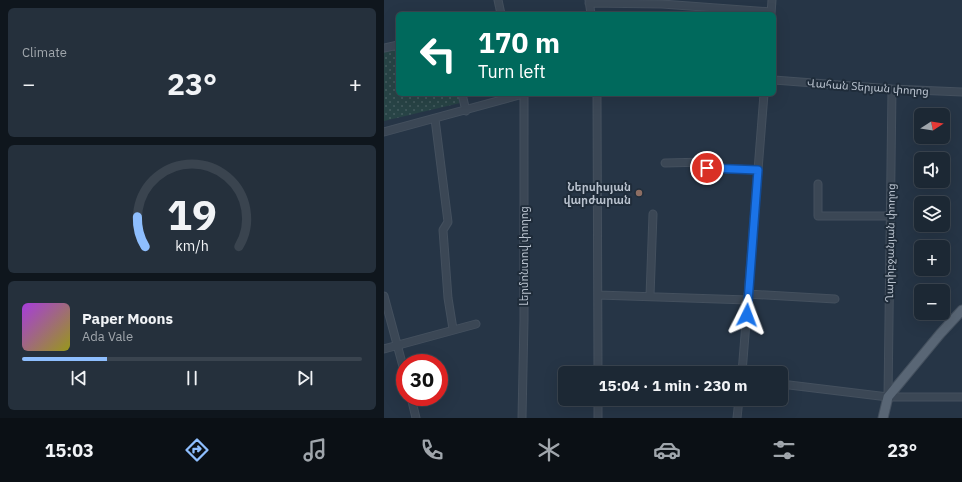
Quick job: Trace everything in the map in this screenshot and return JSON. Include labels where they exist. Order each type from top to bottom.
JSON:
[{"type":"main road","points":[[883,418],[888,397],[962,310]]},
{"type":"street","points":[[498,0],[501,12]]},
{"type":"street","points":[[771,12],[772,0]]},
{"type":"street","points":[[591,12],[589,2],[662,4],[759,12]]},
{"type":"street","points":[[384,48],[396,45]]},
{"type":"street","name":"Վահան Տերյան փողոց","points":[[776,80],[892,89],[962,92]]},
{"type":"street","name":"Ղարիբջանյան փողոց","points":[[888,397],[892,89]]},
{"type":"street","points":[[462,96],[466,110]]},
{"type":"street","points":[[384,132],[517,96]]},
{"type":"street","name":"Լերմոնտով փողոց","points":[[522,418],[524,320],[524,96]]},
{"type":"street","points":[[597,96],[598,366]]},
{"type":"street","points":[[743,366],[764,96]]},
{"type":"street","points":[[435,119],[448,222],[443,230],[448,298],[453,329]]},
{"type":"street","points":[[664,163],[706,162],[707,168],[758,170]]},
{"type":"street","points":[[818,184],[818,216],[890,216]]},
{"type":"street","points":[[650,296],[653,214]]},
{"type":"street","points":[[598,295],[835,299]]},
{"type":"street","points":[[384,296],[400,354]]},
{"type":"street","points":[[384,348],[476,324]]},
{"type":"street","points":[[788,385],[888,397],[962,396]]},
{"type":"street","points":[[413,406],[416,418]]},
{"type":"street","points":[[598,406],[598,418]]},
{"type":"street","points":[[737,418],[738,406]]},
{"type":"green space","points":[[396,49],[396,96],[458,96],[460,103],[384,121],[384,52]]},
{"type":"place","name":"Ներսիսյան վարժարան","points":[[639,193]]},
{"type":"route","points":[[707,168],[758,170],[747,315]]}]
